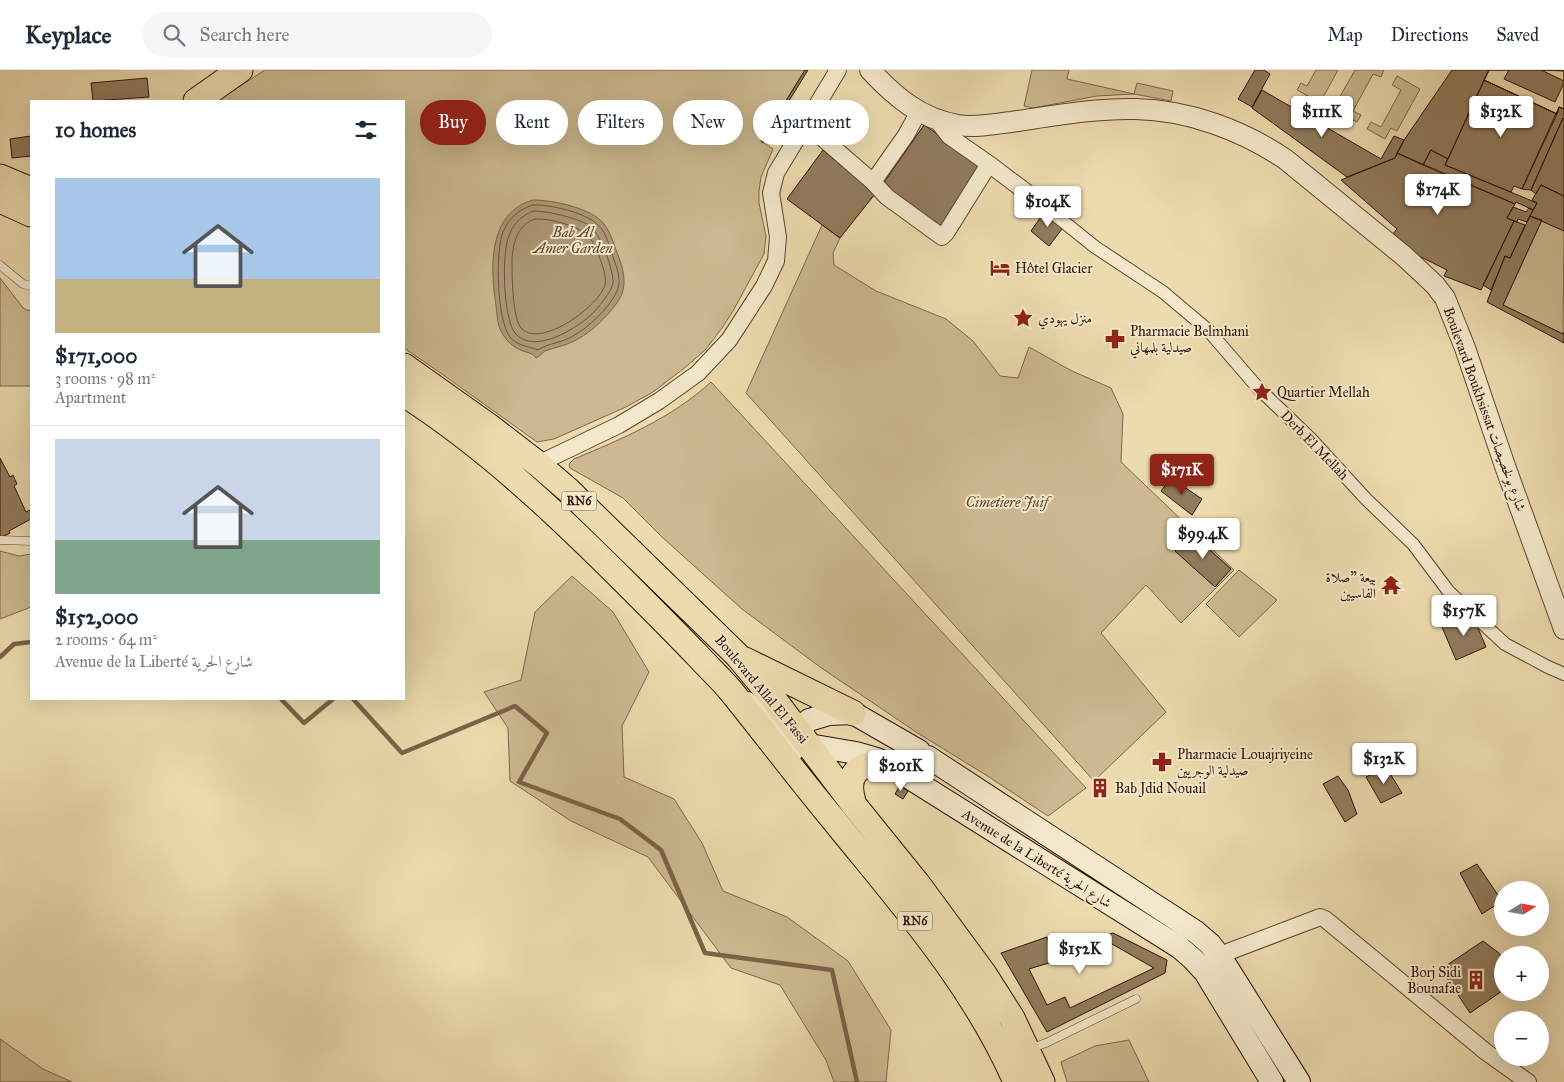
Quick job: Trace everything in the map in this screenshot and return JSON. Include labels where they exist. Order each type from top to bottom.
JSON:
[{"type":"main road","points":[[197,100],[240,70]]},
{"type":"main road","points":[[0,177],[30,190]]},
{"type":"main road","points":[[0,200],[30,214]]},
{"type":"main road","name":"Boulevard Allal El Fassi","points":[[405,367],[490,427],[568,490],[737,655],[807,741],[984,974],[1012,1018],[1027,1050],[1034,1080]]},
{"type":"main road","name":"Boulevard Allal El Fassi","points":[[405,395],[478,448],[533,494],[650,606],[730,690],[910,913],[966,989],[987,1023],[1016,1082]]},
{"type":"main road","points":[[737,655],[853,713]]},
{"type":"main road","name":"Avenue de la Liberté شارع الحرية","points":[[730,690],[807,741],[870,757],[889,765],[1170,941],[1186,953],[1205,972],[1272,1082]]},
{"type":"main road","points":[[807,741],[805,724],[815,717],[829,714],[853,713]]},
{"type":"main road","points":[[795,772],[793,756],[807,741],[842,733],[853,713]]},
{"type":"main road","name":"Avenue de la Liberté شارع الحرية","points":[[853,713],[924,754],[1204,938],[1220,955],[1298,1082]]},
{"type":"main road","points":[[854,805],[851,783],[857,770],[868,764],[889,765]]},
{"type":"street","points":[[819,100],[838,70]]},
{"type":"street","name":"Boulevard Boukhsissat شارع بولخصيصات","points":[[870,70],[892,93],[927,115],[957,125],[984,125],[1104,110],[1137,109],[1184,116],[1222,127],[1264,145],[1285,159],[1346,208],[1404,256],[1435,285],[1445,298],[1564,629]]},
{"type":"street","points":[[873,182],[906,135],[927,115]]},
{"type":"street","name":"Derb El Mellah","points":[[927,115],[949,136],[1034,198],[1095,247],[1163,292],[1208,330],[1258,388],[1311,439],[1366,499],[1413,544],[1449,592],[1505,644],[1564,674]]},
{"type":"street","points":[[538,464],[619,425],[659,401],[698,373],[729,340],[764,286],[776,262],[778,237],[771,193],[773,181],[780,164],[792,145]]},
{"type":"street","points":[[830,145],[873,182],[887,197],[942,237],[989,164]]},
{"type":"street","points":[[1220,955],[1315,919],[1325,919],[1486,1052],[1528,1082]]},
{"type":"lane","points":[[0,265],[23,284],[30,286]]},
{"type":"lane","points":[[0,540],[30,541]]},
{"type":"lane","points":[[1027,1050],[1136,999]]},
{"type":"green space","name":"Bab Al Amer Garden","points":[[265,70],[805,70],[786,100],[753,100],[753,145],[767,145],[773,149],[761,177],[759,191],[759,203],[766,236],[764,254],[722,328],[706,349],[653,392],[626,407],[554,439],[537,442],[405,349],[405,100],[219,100]]},
{"type":"green space","points":[[1032,70],[1069,70],[1067,79],[1134,94],[1097,96],[1033,108],[1024,106]]},
{"type":"green space","points":[[1316,70],[1338,70],[1320,103],[1297,90],[1301,83],[1307,86]]},
{"type":"green space","points":[[1355,70],[1384,70],[1381,77],[1373,74],[1353,111],[1361,115],[1357,122],[1333,109]]},
{"type":"green space","points":[[1397,76],[1420,89],[1397,131],[1391,128],[1385,139],[1367,129],[1371,122],[1381,127],[1401,90],[1392,85]]},
{"type":"green space","points":[[1137,83],[1173,91],[1171,101],[1134,94]]},
{"type":"green space","points":[[1542,220],[1564,231],[1563,334],[1503,305]]},
{"type":"green space","name":"Cimetiere Juif","points":[[822,225],[840,238],[833,253],[834,265],[876,291],[946,319],[973,341],[1000,376],[1018,378],[1029,347],[1072,371],[1111,388],[1123,414],[1121,462],[1234,570],[1181,623],[1146,585],[1101,633],[1166,712],[1094,781],[746,393]]},
{"type":"green space","points":[[0,278],[24,309],[30,311],[30,386],[0,386]]},
{"type":"green space","points":[[711,382],[1086,788],[1048,816],[916,732],[820,667],[742,609],[662,537],[623,498],[570,468],[569,464],[574,459],[663,417],[696,395]]},
{"type":"green space","points":[[0,551],[19,556],[30,554],[30,607],[0,619]]},
{"type":"green space","points":[[1239,570],[1277,600],[1239,637],[1206,604]]},
{"type":"green space","points":[[572,576],[613,612],[649,672],[622,726],[624,777],[674,799],[702,843],[723,891],[787,917],[848,961],[891,1030],[886,1082],[834,1082],[826,1060],[780,985],[731,968],[648,857],[571,821],[510,781],[508,728],[484,692],[521,680],[535,612]]},
{"type":"green space","points":[[0,1039],[43,1069],[72,1082],[0,1082]]},
{"type":"green space","points":[[1129,1040],[1149,1082],[1067,1082],[1061,1062],[1095,1046]]},
{"type":"water","points":[[533,200],[571,206],[598,218],[604,224],[612,239],[624,276],[621,296],[607,315],[594,328],[580,338],[545,351],[536,358],[532,354],[513,346],[501,331],[497,318],[493,274],[495,243],[500,229],[507,217],[518,207]]},
{"type":"building","points":[[805,70],[808,70],[790,100],[786,100]]},
{"type":"building","points":[[1255,70],[1264,70],[1270,74],[1252,107],[1238,99]]},
{"type":"building","points":[[1452,70],[1489,70],[1448,159],[1431,150],[1423,165],[1397,153],[1404,140]]},
{"type":"building","points":[[1489,70],[1509,70],[1504,79],[1555,102],[1564,83],[1564,109],[1559,107],[1557,114],[1484,80]]},
{"type":"building","points":[[1489,70],[1564,71],[1564,109],[1559,107],[1557,114],[1484,80]]},
{"type":"building","points":[[1541,70],[1564,71],[1564,81]]},
{"type":"building","points":[[147,78],[149,97],[93,100],[91,83]]},
{"type":"building","points":[[1484,80],[1557,114],[1522,189],[1514,186],[1511,192],[1445,165]]},
{"type":"building","points":[[1262,90],[1381,159],[1394,136],[1404,140],[1395,158],[1347,177],[1252,108]]},
{"type":"building","points":[[1559,107],[1564,109],[1564,119],[1531,190],[1522,189]]},
{"type":"building","points":[[1563,118],[1564,196],[1541,185],[1536,194],[1531,190]]},
{"type":"building","points":[[924,125],[984,166],[939,234],[880,188]]},
{"type":"building","points":[[30,136],[30,156],[12,158],[10,139]]},
{"type":"building","points":[[823,150],[875,194],[840,238],[787,199]]},
{"type":"building","points":[[1431,150],[1448,159],[1445,165],[1537,203],[1533,210],[1516,202],[1515,204],[1423,165]]},
{"type":"building","points":[[1397,153],[1515,204],[1507,218],[1514,221],[1481,290],[1444,276],[1447,270],[1419,256],[1392,235],[1397,229],[1341,180],[1395,158]]},
{"type":"building","points":[[1541,185],[1564,196],[1564,231],[1530,216],[1537,203],[1532,200]]},
{"type":"building","points":[[1513,207],[1526,212],[1529,208],[1533,210],[1527,222],[1518,219],[1517,222],[1507,218]]},
{"type":"building","points":[[1045,211],[1065,225],[1049,246],[1031,231]]},
{"type":"building","points":[[1530,216],[1542,220],[1503,305],[1563,334],[1564,332],[1564,343],[1487,302],[1505,256],[1510,258]]},
{"type":"building","points":[[1514,221],[1525,225],[1510,258],[1505,256],[1491,290],[1483,285]]},
{"type":"building","points":[[0,458],[10,477],[13,475],[17,484],[14,486],[26,512],[30,510],[30,520],[0,538]]},
{"type":"building","points":[[1171,478],[1202,499],[1192,515],[1161,491]]},
{"type":"building","points":[[1191,533],[1231,569],[1215,587],[1175,551]]},
{"type":"building","points":[[1472,614],[1486,647],[1456,660],[1442,627]]},
{"type":"building","points":[[1386,767],[1402,793],[1381,803],[1366,777]]},
{"type":"building","points":[[1338,776],[1348,790],[1357,814],[1345,822],[1323,784]]},
{"type":"building","points":[[900,785],[908,791],[903,799],[895,794]]},
{"type":"building","points":[[1477,864],[1494,889],[1494,906],[1482,914],[1460,873]]},
{"type":"building","points":[[1113,933],[1167,960],[1165,973],[1047,1032],[1001,953],[1047,937],[1052,951]],"holes":[[[1112,944],[1154,968],[1070,1008],[1065,997],[1047,1005],[1029,969]]]},
{"type":"building","name":"Borj Sidi Bounafae","points":[[1483,941],[1494,949],[1494,996],[1470,1013],[1441,969]]},
{"type":"waterway","points":[[0,657],[14,644],[30,642]]},
{"type":"waterway","points":[[282,700],[304,723],[332,700]]},
{"type":"waterway","points":[[354,700],[402,753],[515,706],[547,733],[519,782],[620,819],[661,850],[705,953],[832,970],[857,1082]]},
{"type":"place","name":"Hôtel Glacier","points":[[1000,268]]},
{"type":"place","name":"منزل يهودي","points":[[1023,318]]},
{"type":"place","name":"Pharmacie Belmhani صيدلية بلمهاني","points":[[1115,339]]},
{"type":"place","name":"Quartier Mellah","points":[[1262,392]]},
{"type":"place","name":"بيعة \"صلاة الفاسيين","points":[[1391,585]]},
{"type":"place","name":"Pharmacie Louajriyeine صيدلية الوجريين","points":[[1162,762]]},
{"type":"place","name":"Bab Jdid Nouail","points":[[1100,788]]},
{"type":"place","name":"Borj Sidi Bounafae","points":[[1476,980]]}]
